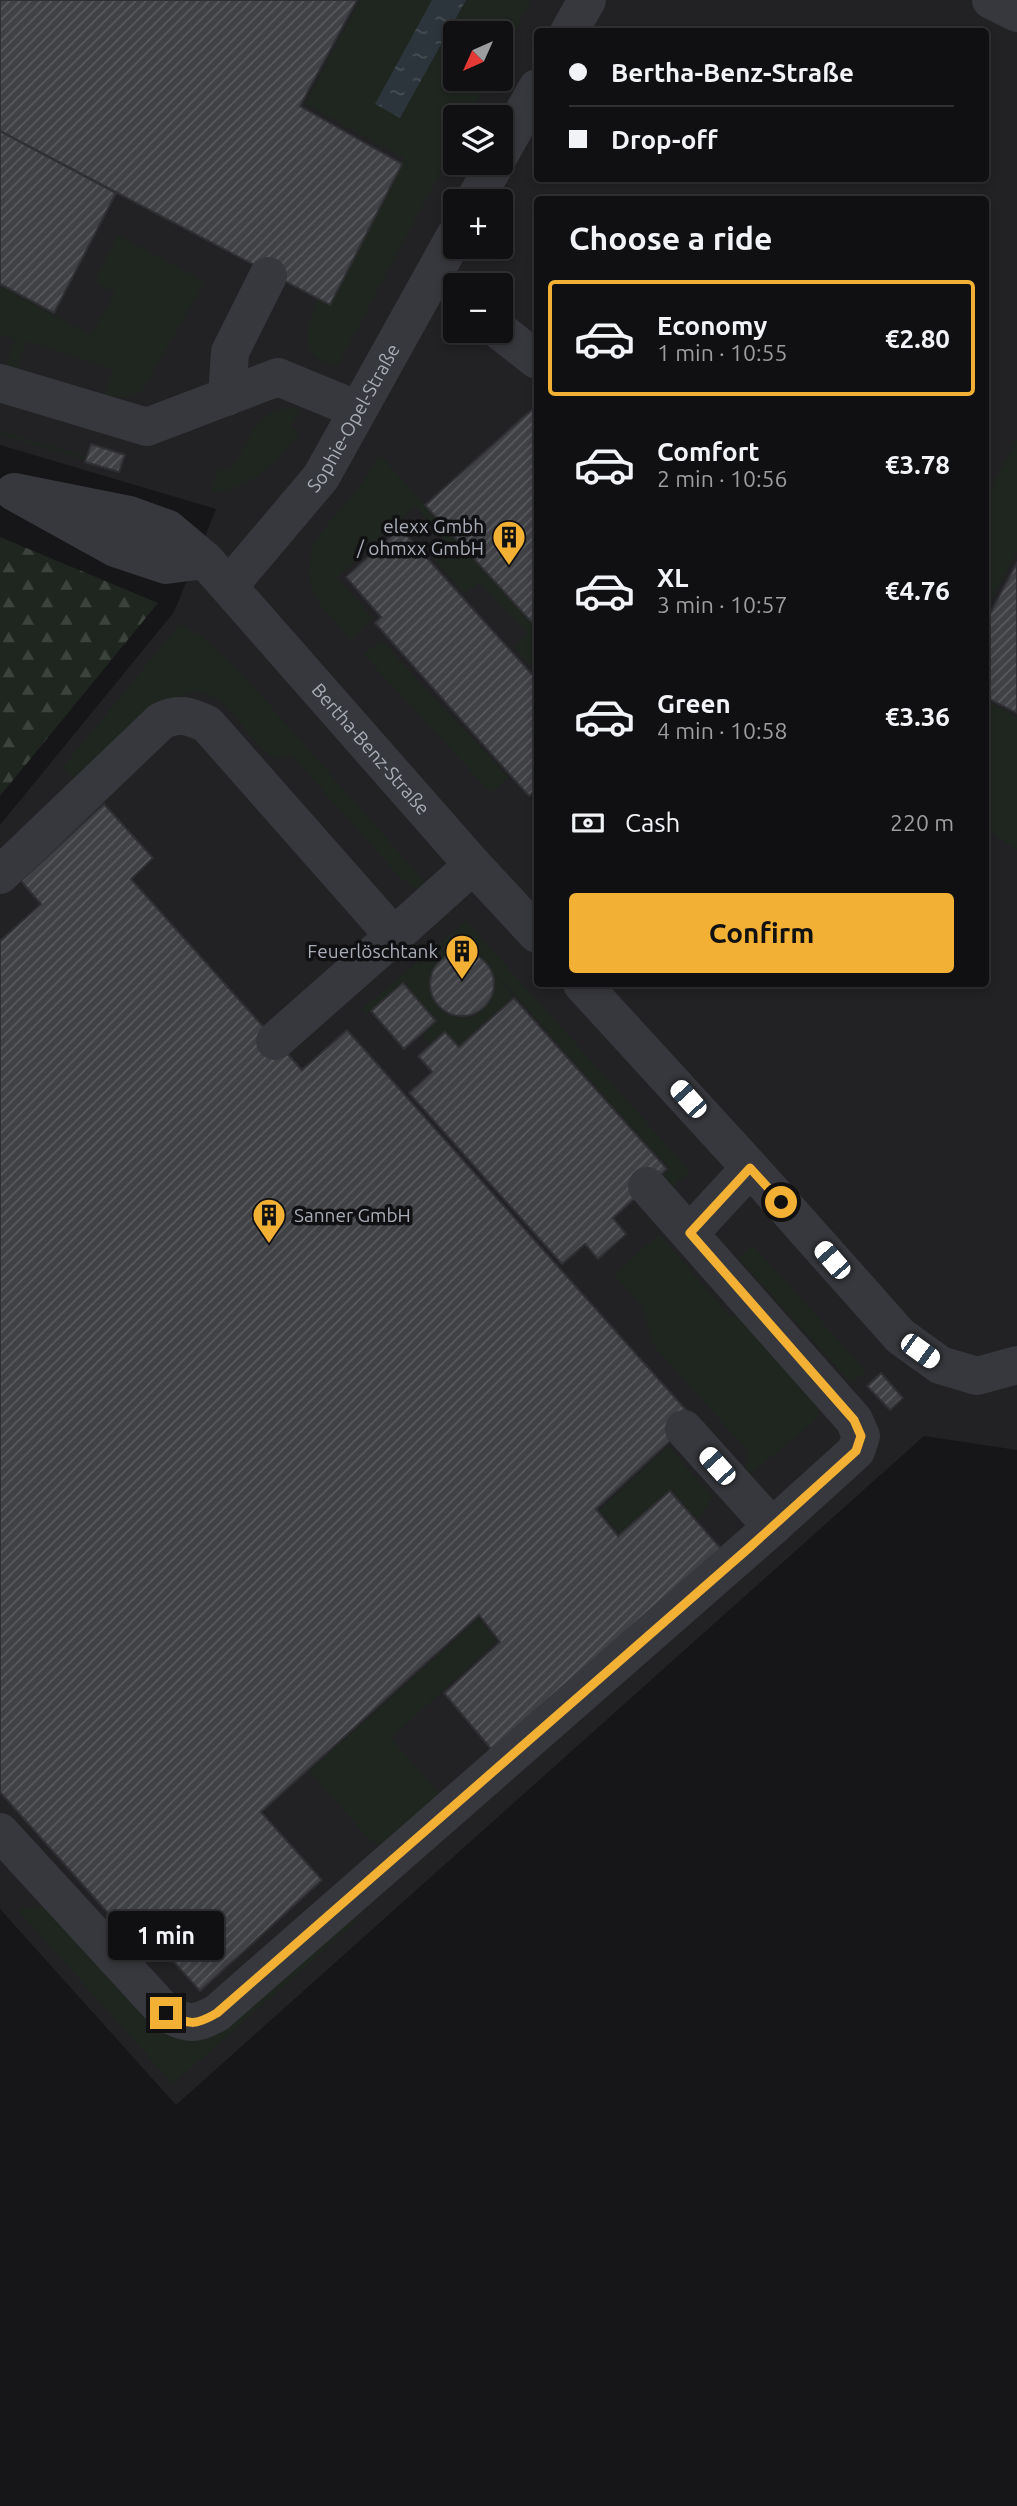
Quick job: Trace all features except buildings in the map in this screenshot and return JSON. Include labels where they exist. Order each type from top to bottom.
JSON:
[{"type":"street","points":[[571,28],[587,0]]},
{"type":"street","points":[[513,131],[534,93]]},
{"type":"street","points":[[227,397],[230,352],[268,276]]},
{"type":"street","name":"Sophie-Opel-Straße","points":[[217,573],[321,477],[358,410],[443,287]]},
{"type":"street","points":[[513,341],[534,358]]},
{"type":"street","points":[[0,383],[147,427],[278,377],[358,410]]},
{"type":"street","name":"Bertha-Benz-Straße","points":[[7,491],[130,515],[168,529],[217,573],[288,657],[534,931]]},
{"type":"street","points":[[19,865],[162,721],[175,715],[188,715],[207,724],[394,936]]},
{"type":"street","points":[[275,1041],[473,865]]},
{"type":"street","points":[[585,987],[900,1336],[940,1365],[977,1376],[1017,1365]]},
{"type":"street","points":[[696,1240],[757,1176]]},
{"type":"street","points":[[0,1832],[166,2013],[184,2022],[199,2023],[217,2013],[856,1451],[861,1436],[854,1420],[648,1186]]},
{"type":"street","points":[[684,1429],[772,1527]]},
{"type":"shaded area","points":[[0,0],[1017,0],[1017,1450],[924,1436],[176,2105],[0,1909],[0,825],[174,612],[216,509],[0,445]]},
{"type":"green space","points":[[360,0],[531,0],[513,35],[513,21],[443,21],[443,91],[483,91],[476,105],[443,105],[443,167],[337,367],[311,353],[308,330],[312,313],[317,299],[330,305],[404,158],[305,104]]},
{"type":"green space","points":[[118,235],[205,282],[141,392],[124,398],[105,395],[113,369],[26,341],[17,371],[5,367],[15,339],[0,335],[0,286],[91,335],[115,293],[95,281]]},
{"type":"green space","points":[[292,408],[300,412],[291,426],[299,433],[281,455],[251,480],[211,493],[218,469],[227,470],[234,465],[261,420],[279,410]]},
{"type":"green space","points":[[0,431],[85,456],[83,459],[0,435]]},
{"type":"green space","points":[[1017,439],[1017,552],[989,604],[989,492]]},
{"type":"green space","points":[[380,455],[534,627],[534,670],[514,647],[527,633],[479,582],[465,594],[434,559],[447,543],[415,506],[337,578],[373,618],[351,640],[319,603],[311,587],[309,575],[312,547],[361,485]]},
{"type":"green space","points":[[0,537],[158,603],[0,796]]},
{"type":"green space","points":[[180,624],[203,637],[243,675],[426,883],[418,889],[411,886],[397,874],[292,756],[277,759],[264,751],[222,701],[196,691],[173,699],[75,779],[63,767]]},
{"type":"green space","points":[[381,640],[508,777],[491,793],[364,655]]},
{"type":"green space","points":[[989,701],[1017,717],[1017,850],[989,831]]},
{"type":"green space","points":[[466,921],[690,1171],[663,1195],[654,1184],[669,1169],[494,972],[513,997],[459,1046],[446,1032],[430,1044],[422,1035],[437,1021],[403,981],[366,1015],[362,1009]],"holes":[[[461,949],[479,956],[490,967],[494,981],[492,995],[475,1015],[462,1018],[447,1013],[437,1004],[430,992],[432,970],[441,959],[454,951]]]},
{"type":"green space","points":[[659,1234],[730,1316],[740,1311],[819,1410],[817,1419],[742,1481],[749,1452],[654,1346],[641,1305],[614,1275]]},
{"type":"green space","points":[[753,1245],[866,1371],[851,1383],[738,1258]]},
{"type":"green space","points":[[668,1446],[713,1497],[698,1520],[670,1489],[620,1534],[599,1510]]},
{"type":"green space","points":[[479,1618],[497,1641],[391,1738],[444,1799],[383,1846],[371,1841],[309,1771]]},
{"type":"green space","points":[[45,1906],[160,2029],[342,1919],[357,1921],[173,2084],[17,1909]]},
{"type":"water","points":[[432,0],[466,0],[454,21],[443,21],[443,41],[400,118],[375,104]]},
{"type":"place","name":"elexx Gmbh / ohmxx GmbH","points":[[509,567]]},
{"type":"place","name":"Feuerlöschtank","points":[[462,981]]},
{"type":"place","name":"Sanner GmbH","points":[[269,1245]]},
{"type":"route","points":[[166,2013],[184,2022],[199,2023],[217,2013],[856,1451],[861,1436],[854,1420],[690,1233],[750,1168],[781,1202]]}]
